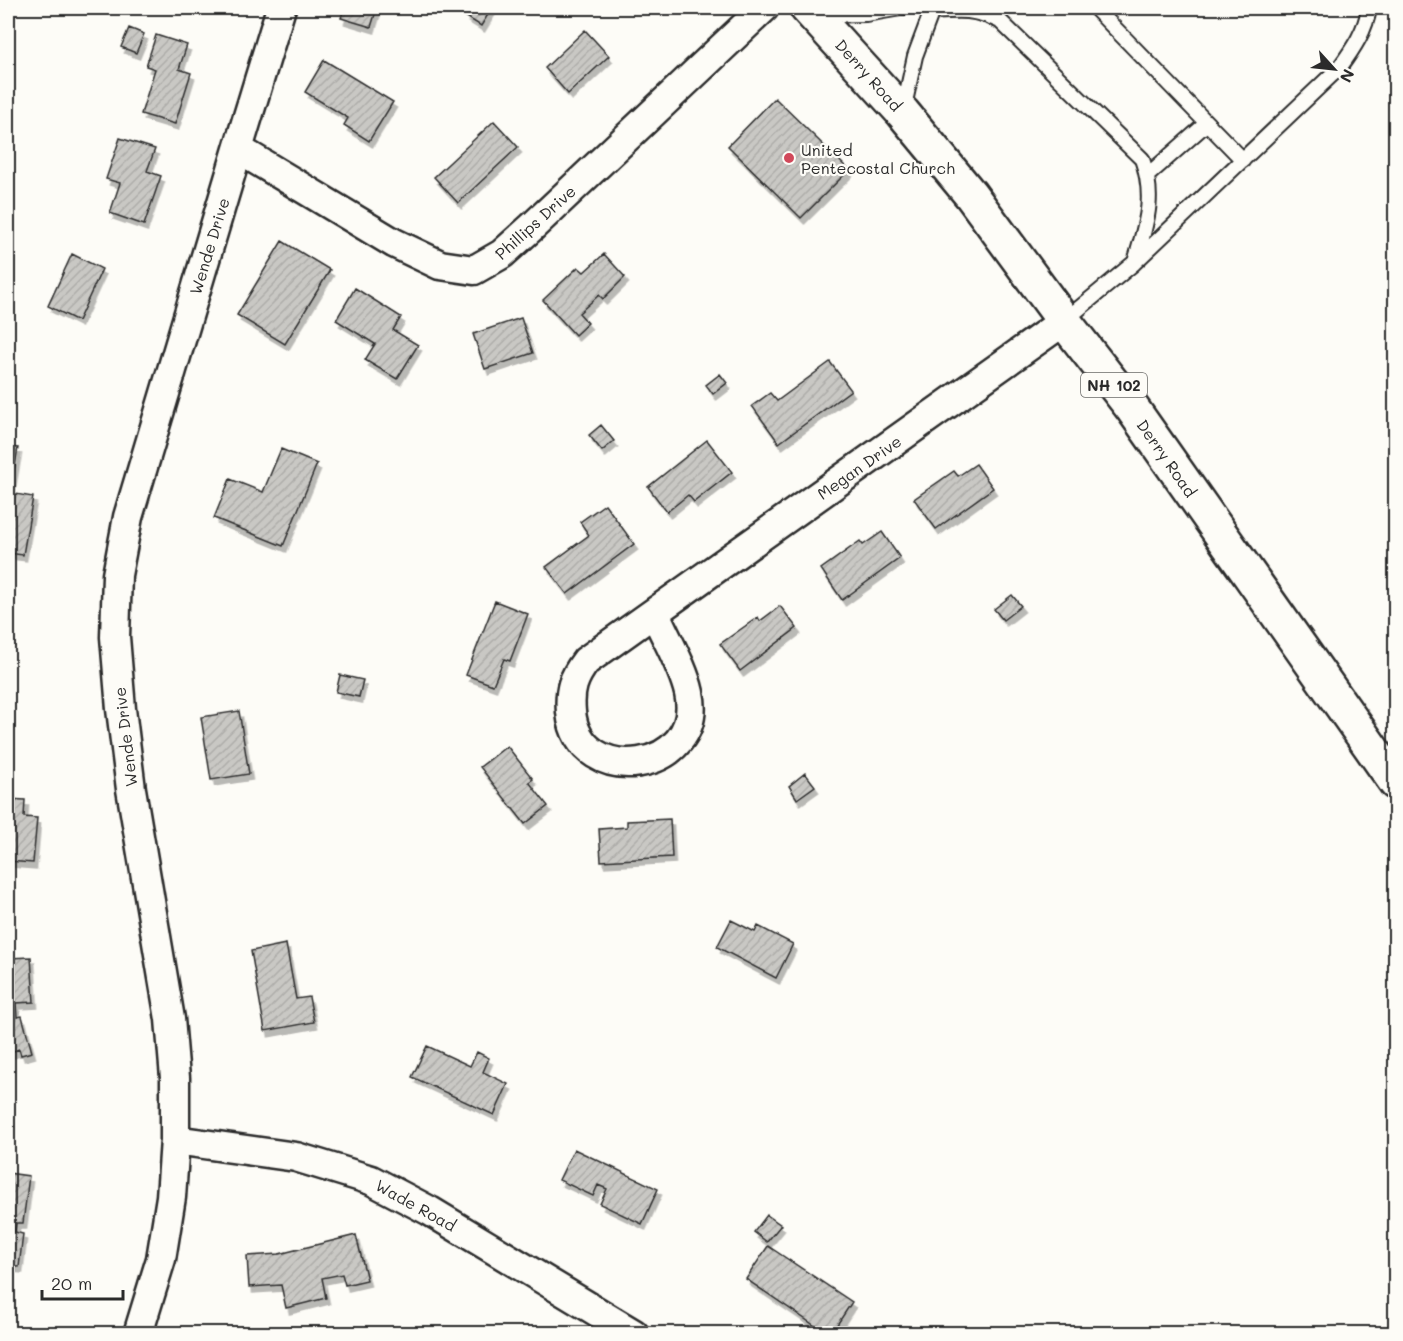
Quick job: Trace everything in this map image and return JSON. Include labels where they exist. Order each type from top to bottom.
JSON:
[{"type":"main road","name":"Derry Road","points":[[810,11],[903,113],[971,195],[1132,408],[1395,783]]},
{"type":"street","points":[[238,149],[281,8]]},
{"type":"street","name":"Phillips Drive","points":[[238,149],[394,243],[440,265],[474,270],[510,248],[764,8]]},
{"type":"street","name":"Wende Drive","points":[[138,1334],[161,1260],[171,1197],[175,1140],[175,1078],[170,1019],[120,710],[115,637],[117,575],[128,518],[238,149]]},
{"type":"street","name":"Megan Drive","points":[[655,613],[689,694],[690,710],[686,729],[676,744],[660,756],[642,763],[624,764],[607,760],[591,750],[578,737],[572,718],[570,697],[575,675],[586,661],[1064,321]]},
{"type":"street","name":"Wade Road","points":[[175,1140],[296,1158],[371,1180],[430,1211],[634,1334]]},
{"type":"lane","points":[[810,11],[866,14],[901,8]]},
{"type":"lane","points":[[1095,8],[1243,160]]},
{"type":"lane","points":[[1064,321],[1134,263],[1340,67],[1368,20],[1369,8]]},
{"type":"lane","points":[[903,113],[915,56],[932,10],[982,10],[1000,21],[1142,159],[1148,175],[1150,198],[1147,223],[1134,263]]},
{"type":"lane","points":[[1148,175],[1207,123]]},
{"type":"building","points":[[344,8],[377,8],[371,27],[341,18]]},
{"type":"building","points":[[470,8],[492,8],[481,26],[465,16]]},
{"type":"building","points":[[129,28],[144,34],[136,53],[121,47]]},
{"type":"building","points":[[585,30],[609,56],[568,94],[545,68]]},
{"type":"building","points":[[156,35],[187,45],[179,69],[191,73],[175,124],[141,114],[155,69],[146,66]]},
{"type":"building","points":[[324,60],[393,102],[369,141],[344,125],[348,118],[305,92]]},
{"type":"building","name":"United Pentecostal Church","points":[[775,98],[849,170],[801,218],[728,146]]},
{"type":"building","points":[[494,121],[518,147],[458,203],[434,177]]},
{"type":"building","points":[[120,138],[155,149],[147,171],[161,176],[144,225],[110,213],[120,183],[106,179]]},
{"type":"building","points":[[282,241],[330,270],[285,344],[237,315]]},
{"type":"building","points":[[72,254],[102,269],[78,321],[48,306]]},
{"type":"building","points":[[604,254],[625,277],[603,299],[599,295],[579,313],[588,323],[575,335],[543,300],[578,267],[584,272]]},
{"type":"building","points":[[355,288],[401,317],[393,330],[418,345],[397,379],[365,360],[375,344],[336,320]]},
{"type":"building","points":[[521,318],[533,353],[485,369],[473,334]]},
{"type":"building","points":[[830,362],[851,390],[779,443],[752,406],[770,393],[777,401]]},
{"type":"building","points":[[720,374],[727,383],[713,394],[706,385]]},
{"type":"building","points":[[601,425],[614,441],[602,451],[589,435]]},
{"type":"building","points":[[707,440],[732,472],[694,502],[688,495],[667,512],[648,487]]},
{"type":"building","points":[[8,447],[18,448],[10,493],[33,497],[23,555],[8,553]]},
{"type":"building","points":[[281,449],[317,464],[283,546],[214,518],[230,479],[263,492]]},
{"type":"building","points":[[976,464],[993,488],[936,529],[914,499],[954,471],[958,476]]},
{"type":"building","points":[[605,504],[634,544],[567,594],[546,567],[589,535],[580,522]]},
{"type":"building","points":[[882,532],[900,558],[842,600],[821,569],[860,541],[863,545]]},
{"type":"building","points":[[1012,595],[1021,606],[1003,620],[994,609]]},
{"type":"building","points":[[495,601],[528,614],[510,661],[504,659],[493,685],[466,675]]},
{"type":"building","points":[[780,606],[797,628],[740,671],[720,644],[758,617],[760,621]]},
{"type":"building","points":[[340,675],[363,680],[359,697],[336,692]]},
{"type":"building","points":[[239,711],[249,774],[211,780],[201,717]]},
{"type":"building","points":[[507,746],[533,779],[529,782],[548,806],[525,824],[480,767]]},
{"type":"building","points":[[805,773],[815,786],[797,799],[789,786]]},
{"type":"building","points":[[8,799],[25,800],[24,817],[37,818],[33,863],[8,861]]},
{"type":"building","points":[[670,819],[672,857],[601,861],[599,829],[627,827],[627,821]]},
{"type":"building","points":[[731,920],[755,932],[758,926],[793,944],[776,978],[717,947]]},
{"type":"building","points":[[286,944],[296,999],[309,997],[314,1022],[265,1031],[251,951]]},
{"type":"building","points":[[31,957],[34,1002],[16,1003],[17,1017],[22,1016],[32,1052],[21,1055],[19,1049],[8,1053],[8,958]]},
{"type":"building","points":[[427,1046],[470,1066],[477,1052],[489,1058],[483,1072],[508,1084],[494,1115],[412,1077]]},
{"type":"building","points":[[574,1149],[658,1189],[642,1224],[600,1204],[607,1189],[598,1185],[593,1196],[559,1180]]},
{"type":"building","points":[[8,1173],[29,1176],[23,1223],[16,1223],[15,1232],[23,1234],[19,1267],[8,1266]]},
{"type":"building","points":[[767,1215],[781,1225],[767,1242],[754,1232]]},
{"type":"building","points":[[356,1235],[367,1280],[345,1285],[342,1274],[322,1278],[326,1298],[286,1308],[281,1285],[249,1287],[247,1256],[279,1254]]},
{"type":"building","points":[[768,1246],[852,1302],[831,1334],[827,1334],[746,1279]]},
{"type":"place","name":"United Pentecostal Church","points":[[789,158]]}]
